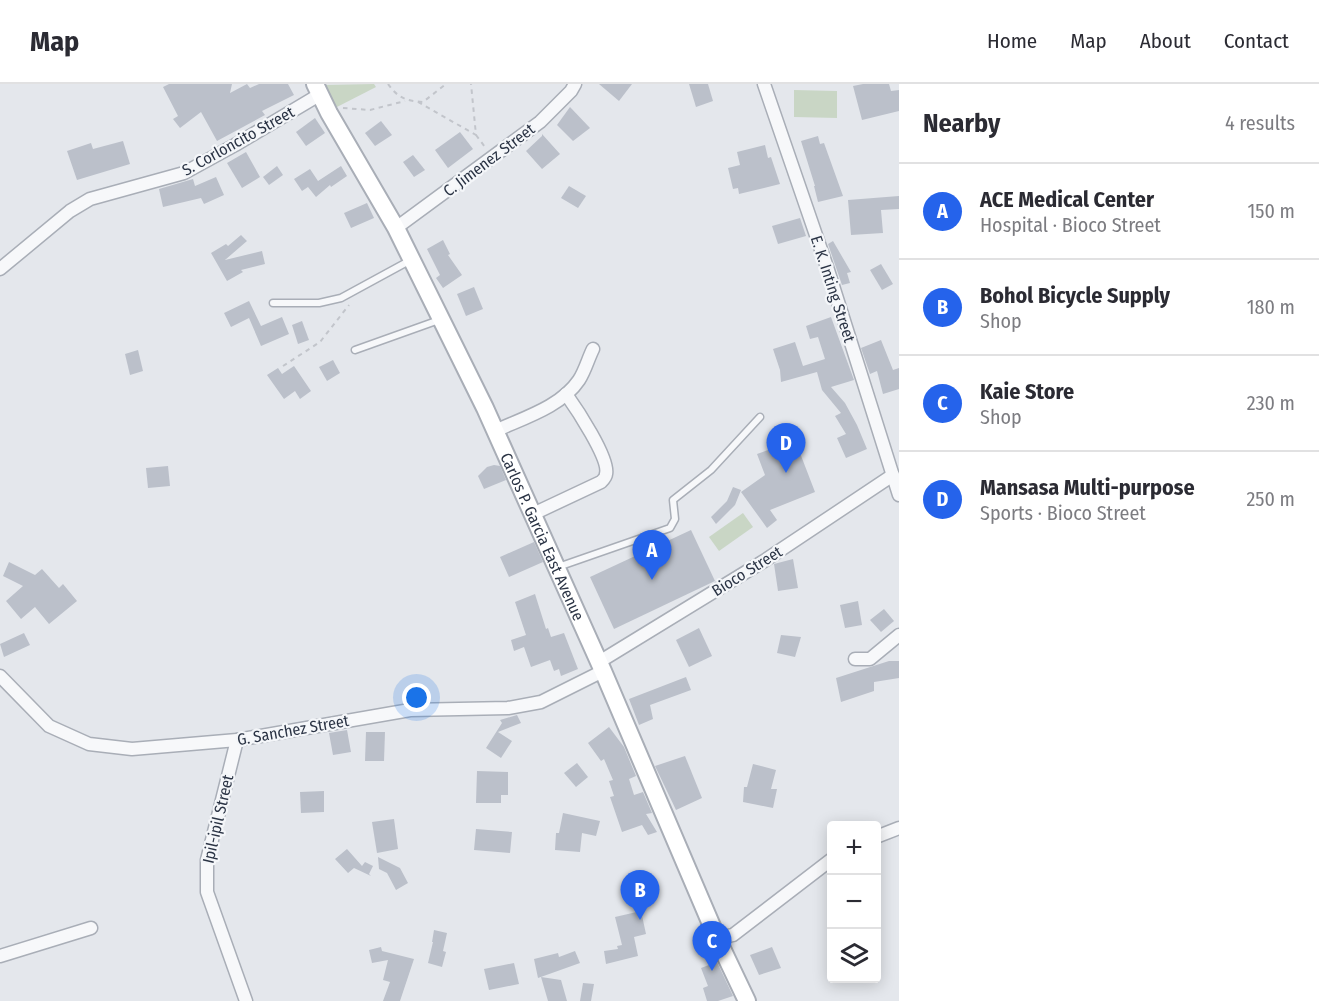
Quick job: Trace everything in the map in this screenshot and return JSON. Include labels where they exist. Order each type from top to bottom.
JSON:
[{"type":"main road","name":"Carlos P. Garcia East Avenue","points":[[317,89],[396,228],[495,431],[601,666],[717,938],[747,1001]]},
{"type":"street","name":"C. Jimenez Street","points":[[396,228],[540,122],[571,91],[575,84]]},
{"type":"street","name":"E. K. Inting Street","points":[[764,84],[828,270],[899,495]]},
{"type":"street","name":"S. Corloncito Street","points":[[0,269],[70,211],[90,199],[184,172],[235,145],[317,89]]},
{"type":"street","points":[[495,431],[550,405],[566,394],[579,379],[593,350]]},
{"type":"street","points":[[533,514],[601,482],[606,476],[606,467],[587,424],[566,394]]},
{"type":"street","name":"Bioco Street","points":[[601,666],[893,475]]},
{"type":"street","points":[[855,659],[870,659],[899,635]]},
{"type":"street","name":"G. Sanchez Street","points":[[0,676],[49,726],[89,744],[132,749],[237,740],[410,710],[508,708],[541,702],[601,666]]},
{"type":"street","name":"Ipil-ipil Street","points":[[237,740],[207,860],[207,892],[246,1001]]},
{"type":"street","points":[[881,835],[899,828]]},
{"type":"street","points":[[717,938],[733,935],[827,863]]},
{"type":"street","points":[[0,956],[91,928]]},
{"type":"lane","points":[[273,303],[319,303],[341,298],[411,260]]},
{"type":"lane","points":[[355,350],[442,319]]},
{"type":"lane","points":[[557,567],[670,528],[675,519],[673,500],[711,470],[760,417]]},
{"type":"path","points":[[388,84],[405,101]]},
{"type":"path","points":[[329,112],[343,108],[370,110],[405,101],[423,102],[447,84]]},
{"type":"path","points":[[471,84],[476,135]]},
{"type":"path","points":[[418,102],[476,135],[494,158]]},
{"type":"path","points":[[283,366],[320,342],[349,304]]},
{"type":"green space","points":[[374,84],[376,87],[335,108],[323,85]]},
{"type":"green space","points":[[794,90],[837,91],[837,118],[794,117]]},
{"type":"green space","points":[[743,513],[753,527],[719,551],[709,537]]},
{"type":"building","points":[[169,84],[232,84],[230,93],[247,84],[250,88],[259,84],[288,84],[294,95],[262,111],[265,115],[217,141],[201,112],[180,128],[173,119],[178,116],[163,87]]},
{"type":"building","points":[[599,84],[632,84],[619,101]]},
{"type":"building","points":[[689,84],[708,84],[713,101],[696,107]]},
{"type":"building","points":[[889,84],[891,91],[899,90],[899,111],[862,120],[853,86]]},
{"type":"building","points":[[570,107],[590,128],[573,141],[557,125]]},
{"type":"building","points":[[315,118],[325,133],[306,146],[296,132]]},
{"type":"building","points":[[381,121],[392,135],[375,146],[365,133]]},
{"type":"building","points":[[460,132],[473,149],[448,168],[435,150]]},
{"type":"building","points":[[542,134],[560,154],[542,169],[526,151]]},
{"type":"building","points":[[818,136],[820,144],[824,143],[843,196],[818,202],[801,141]]},
{"type":"building","points":[[123,141],[130,164],[77,180],[67,151],[91,143],[93,149]]},
{"type":"building","points":[[765,145],[768,158],[771,157],[780,184],[739,194],[738,188],[733,189],[728,168],[740,165],[737,152]]},
{"type":"building","points":[[246,152],[260,177],[242,188],[227,163]]},
{"type":"building","points":[[413,155],[425,170],[414,177],[403,162]]},
{"type":"building","points":[[277,166],[283,175],[269,185],[263,177]]},
{"type":"building","points":[[341,166],[347,176],[331,187],[330,185],[316,197],[308,187],[302,191],[294,179],[310,169],[318,181]]},
{"type":"building","points":[[216,177],[224,195],[204,204],[201,198],[163,207],[159,189],[193,179],[195,186]]},
{"type":"building","points":[[569,186],[586,196],[578,208],[561,198]]},
{"type":"building","points":[[899,196],[899,209],[881,210],[883,233],[851,235],[848,200]]},
{"type":"building","points":[[367,203],[374,218],[351,228],[344,213]]},
{"type":"building","points":[[800,218],[806,236],[778,244],[772,226]]},
{"type":"building","points":[[241,235],[247,241],[225,260],[262,251],[265,264],[241,270],[243,272],[227,281],[211,253],[226,244],[228,246]]},
{"type":"building","points":[[443,240],[450,254],[448,255],[462,275],[443,288],[436,278],[440,275],[427,249]]},
{"type":"building","points":[[833,241],[851,272],[847,273],[850,283],[842,285],[828,244]]},
{"type":"building","points":[[881,264],[893,284],[882,290],[870,270]]},
{"type":"building","points":[[474,287],[483,309],[466,316],[457,294]]},
{"type":"building","points":[[249,301],[261,326],[282,317],[289,334],[261,346],[249,318],[231,327],[224,313]]},
{"type":"building","points":[[831,317],[854,380],[831,387],[845,403],[867,449],[846,458],[837,438],[846,434],[835,416],[841,413],[822,390],[817,372],[781,382],[780,370],[773,349],[795,342],[803,366],[825,359],[818,337],[810,339],[806,326]]},
{"type":"building","points":[[302,321],[309,340],[298,344],[292,325]]},
{"type":"building","points":[[881,340],[893,370],[899,368],[899,389],[883,394],[877,371],[870,374],[861,348]]},
{"type":"building","points":[[138,350],[143,371],[130,375],[125,354]]},
{"type":"building","points":[[333,360],[340,373],[327,381],[319,367]]},
{"type":"building","points":[[294,366],[311,391],[300,399],[295,391],[284,399],[267,375],[278,368],[282,374]]},
{"type":"building","points":[[795,440],[815,492],[770,510],[777,520],[767,528],[741,492],[765,475],[757,454]]},
{"type":"building","points":[[168,466],[170,486],[148,488],[146,468]]},
{"type":"building","points":[[500,466],[506,480],[484,489],[478,476],[487,467]]},
{"type":"building","points":[[733,487],[741,490],[735,505],[716,524],[711,517],[727,501]]},
{"type":"building","points":[[691,530],[715,581],[614,629],[590,577]]},
{"type":"building","points":[[534,542],[543,562],[509,577],[500,557]]},
{"type":"building","points":[[793,559],[798,588],[778,591],[774,564]]},
{"type":"building","points":[[9,562],[35,575],[42,569],[59,588],[63,584],[77,601],[49,624],[35,607],[21,619],[6,601],[23,586],[3,576]]},
{"type":"building","points":[[535,594],[546,629],[548,628],[551,637],[564,633],[578,669],[561,676],[559,669],[554,671],[550,660],[531,667],[524,647],[514,651],[511,640],[526,635],[515,602]]},
{"type":"building","points":[[858,601],[862,625],[845,628],[840,605]]},
{"type":"building","points":[[884,609],[894,621],[881,632],[870,620]]},
{"type":"building","points":[[699,628],[712,656],[689,667],[676,640]]},
{"type":"building","points":[[24,633],[30,645],[4,657],[0,644]]},
{"type":"building","points":[[781,635],[801,637],[795,657],[777,653]]},
{"type":"building","points":[[889,661],[899,661],[899,678],[874,682],[874,691],[841,702],[836,678]]},
{"type":"building","points":[[686,677],[691,690],[650,705],[653,719],[639,725],[629,699]]},
{"type":"building","points":[[517,715],[521,723],[498,732],[512,741],[501,758],[486,748],[502,723],[500,720]]},
{"type":"building","points":[[609,727],[624,747],[636,776],[629,779],[634,795],[643,792],[652,813],[646,814],[657,832],[648,835],[642,825],[622,832],[610,797],[614,796],[609,781],[613,780],[604,759],[601,761],[588,743]]},
{"type":"building","points":[[347,730],[351,752],[333,755],[329,733]]},
{"type":"building","points":[[366,732],[385,732],[384,761],[365,761]]},
{"type":"building","points":[[685,756],[702,798],[676,810],[655,766]]},
{"type":"building","points":[[577,763],[588,777],[576,787],[564,773]]},
{"type":"building","points":[[753,764],[776,770],[771,789],[777,789],[773,808],[743,802],[744,787],[747,787]]},
{"type":"building","points":[[477,771],[508,772],[508,795],[501,795],[501,803],[476,803]]},
{"type":"building","points":[[324,791],[324,812],[301,813],[300,792]]},
{"type":"building","points":[[563,813],[600,821],[596,836],[582,833],[580,852],[555,850],[556,833],[559,833]]},
{"type":"building","points":[[394,819],[398,849],[377,853],[372,822]]},
{"type":"building","points":[[476,829],[512,832],[510,853],[474,850]]},
{"type":"building","points":[[347,849],[362,866],[365,862],[373,866],[369,874],[371,876],[354,868],[348,873],[335,859]]},
{"type":"building","points":[[378,857],[400,868],[408,883],[396,890],[387,873],[379,869]]},
{"type":"building","points":[[641,911],[646,934],[634,937],[638,956],[606,964],[604,951],[618,949],[617,946],[622,945],[615,917]]},
{"type":"building","points":[[434,930],[447,933],[442,967],[428,963]]},
{"type":"building","points":[[381,947],[382,951],[414,959],[400,1001],[383,1001],[390,982],[383,980],[388,960],[372,963],[369,950]]},
{"type":"building","points":[[772,947],[781,968],[759,975],[750,955]]},
{"type":"building","points":[[575,951],[580,963],[538,978],[534,959],[558,953],[559,957]]},
{"type":"building","points":[[717,962],[733,996],[718,1001],[707,1001],[703,988],[708,986],[701,968]]},
{"type":"building","points":[[514,963],[519,984],[489,990],[484,969]]},
{"type":"building","points":[[541,977],[561,980],[567,1001],[548,1001]]},
{"type":"building","points":[[583,983],[594,984],[591,1001],[580,1001]]},
{"type":"place","name":"Mansasa Multi-purpose","points":[[786,473]]},
{"type":"place","name":"ACE Medical Center","points":[[652,580]]},
{"type":"place","name":"Bohol Bicycle Supply","points":[[640,920]]},
{"type":"place","name":"Kaie Store","points":[[712,971]]}]
